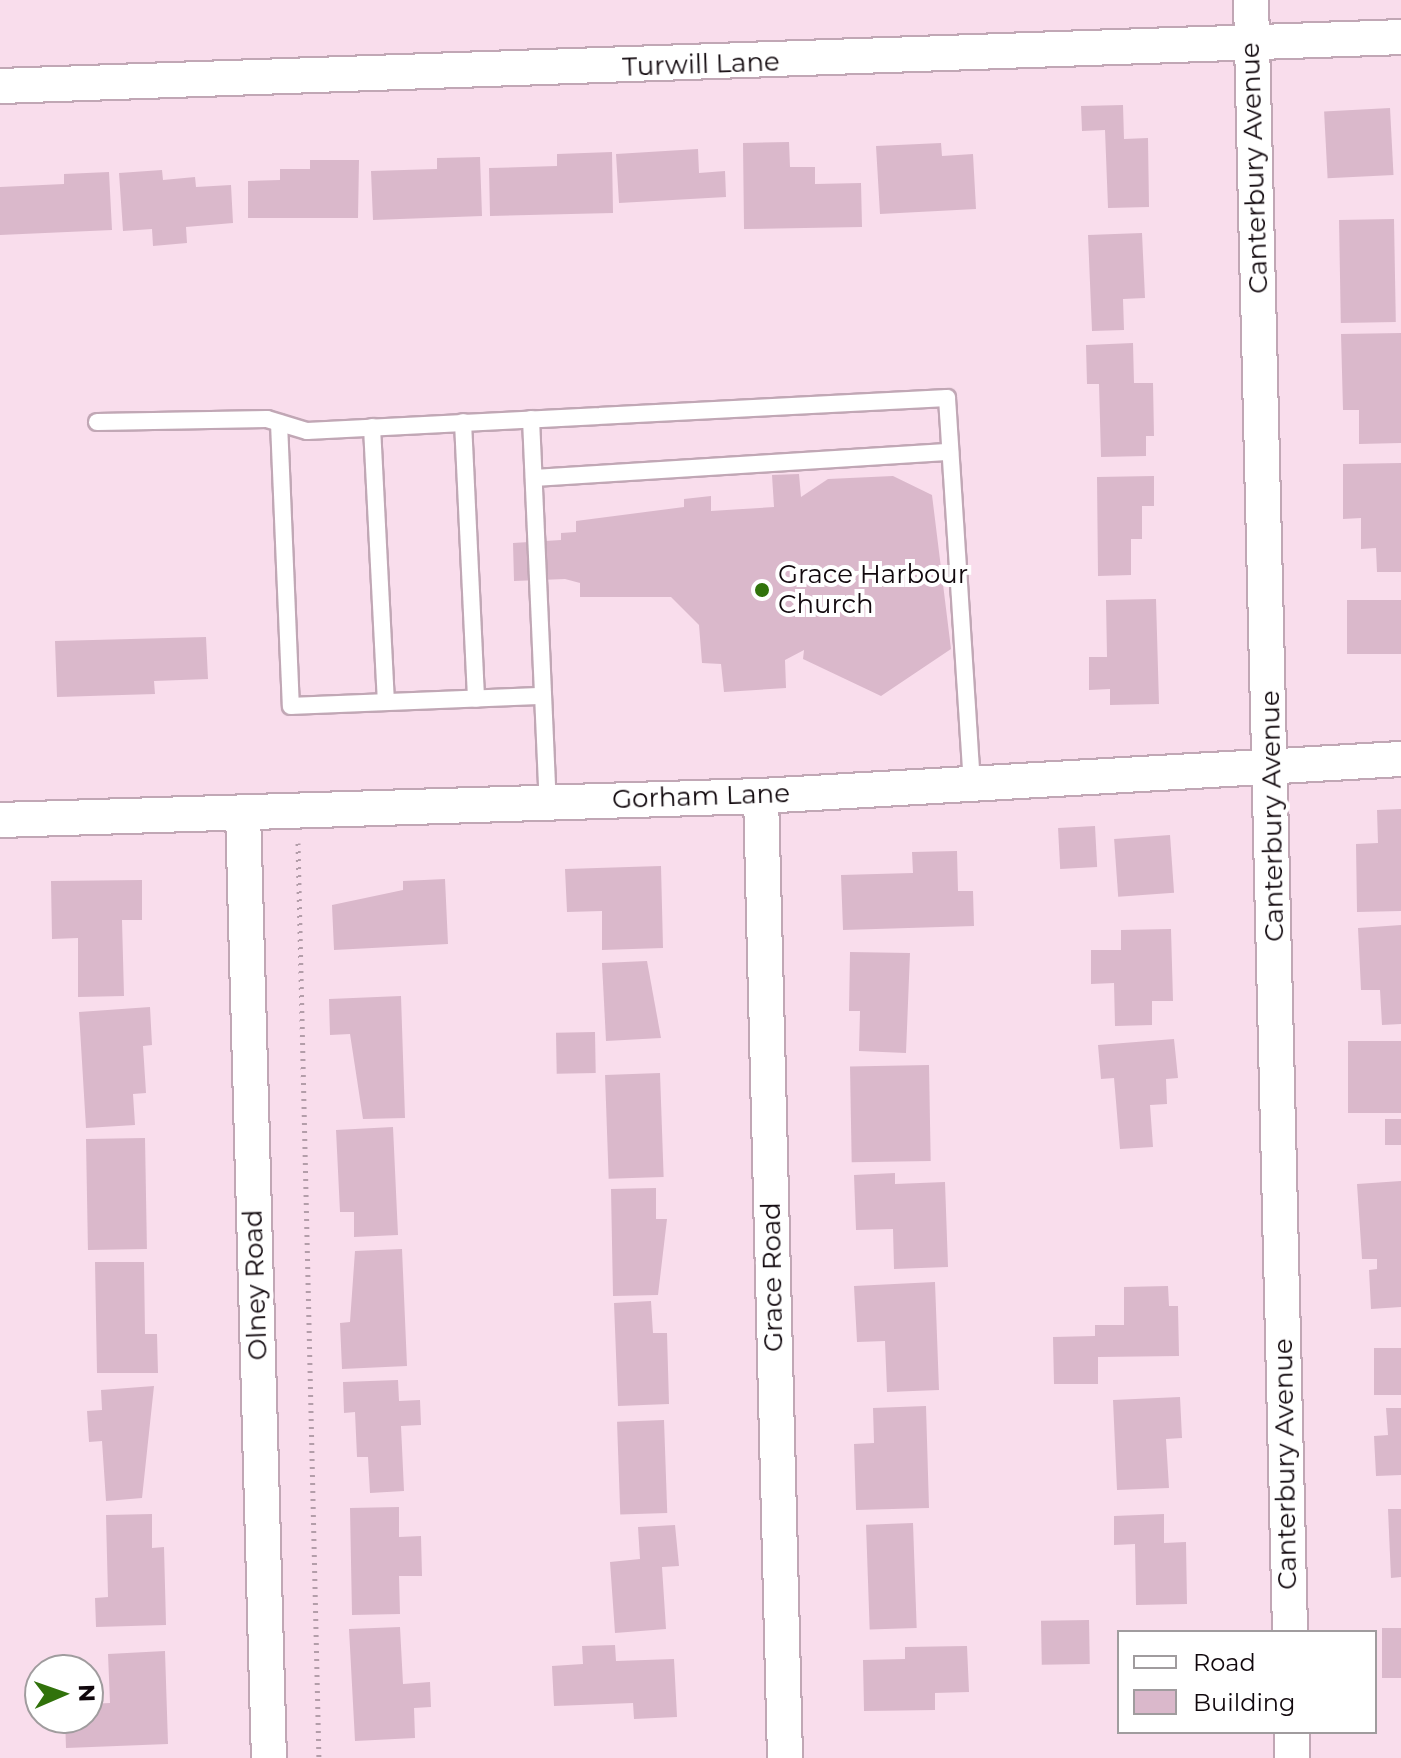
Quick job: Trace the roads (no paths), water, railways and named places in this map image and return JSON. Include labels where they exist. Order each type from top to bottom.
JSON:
[{"type":"street","name":"Canterbury Avenue","points":[[1251,0],[1273,764],[1290,1630]]},
{"type":"street","name":"Turwill Lane","points":[[0,86],[1401,37]]},
{"type":"street","name":"Gorham Lane","points":[[0,820],[761,796],[1401,759]]},
{"type":"street","name":"Grace Road","points":[[761,796],[785,1758]]},
{"type":"street","name":"Olney Road","points":[[243,812],[269,1758]]},
{"type":"street","points":[[1292,1734],[1292,1758]]},
{"type":"lane","points":[[97,422],[279,423],[307,431],[947,398],[972,783]]},
{"type":"lane","points":[[531,419],[548,802]]},
{"type":"lane","points":[[463,422],[476,699]]},
{"type":"lane","points":[[279,423],[291,706],[543,696]]},
{"type":"lane","points":[[372,427],[386,702]]},
{"type":"lane","points":[[534,478],[950,452]]},
{"type":"place","name":"Grace Harbour Church","points":[[762,590]]}]
